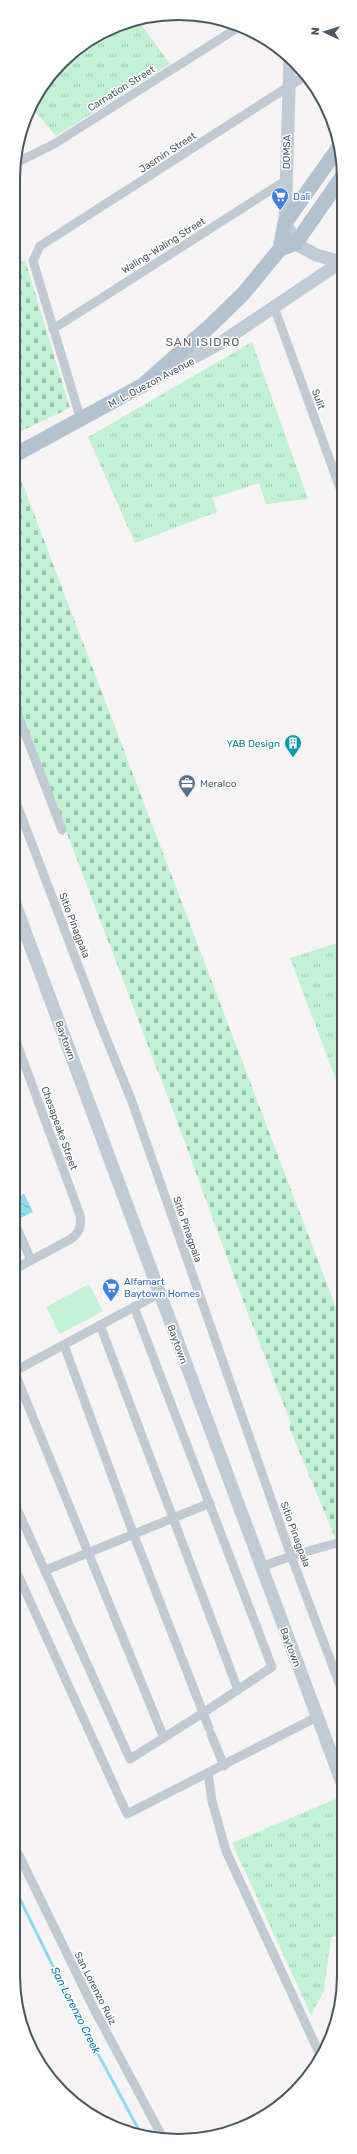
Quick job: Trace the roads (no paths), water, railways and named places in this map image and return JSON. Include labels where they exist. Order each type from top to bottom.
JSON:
[{"type":"main road","name":"DOMSA","points":[[289,65],[286,223],[296,243]]},
{"type":"main road","points":[[143,385],[230,307],[280,248],[286,223],[335,153]]},
{"type":"main road","points":[[280,248],[296,243],[337,184]]},
{"type":"main road","points":[[296,243],[316,255],[337,260]]},
{"type":"main road","name":"M. L. Quezon Avenue","points":[[20,452],[222,342],[337,264]]},
{"type":"main road","name":"Baytown","points":[[20,918],[337,1770]]},
{"type":"street","name":"Carnation Street","points":[[21,161],[54,144],[233,30]]},
{"type":"street","name":"Jasmin Street","points":[[53,329],[33,261],[40,246],[301,78]]},
{"type":"street","name":"Waling-Waling Street","points":[[53,329],[286,181]]},
{"type":"street","name":"Sulit","points":[[274,307],[337,480]]},
{"type":"street","points":[[53,329],[80,420]]},
{"type":"street","points":[[20,720],[62,830]]},
{"type":"street","name":"Sitio Pinagpala","points":[[20,812],[100,1023],[131,1099],[291,1556],[337,1678]]},
{"type":"street","name":"Chesapeake Street","points":[[20,1052],[82,1224],[80,1230],[69,1240],[31,1260]]},
{"type":"street","points":[[20,1235],[31,1260],[20,1266]]},
{"type":"street","points":[[20,1368],[160,1293]]},
{"type":"street","points":[[20,1515],[130,1758],[164,1738],[272,1667],[134,1307]]},
{"type":"street","points":[[100,1325],[238,1690]]},
{"type":"street","points":[[64,1344],[134,1533],[224,1766]]},
{"type":"street","points":[[20,1386],[164,1738]]},
{"type":"street","points":[[46,1570],[210,1503]]},
{"type":"street","points":[[261,1567],[291,1556],[337,1543]]},
{"type":"street","points":[[20,1579],[127,1814],[224,1766],[317,1717]]},
{"type":"street","points":[[208,1773],[212,1801],[226,1851],[318,2051]]},
{"type":"street","name":"San Lorenzo Ruiz","points":[[20,1857],[93,2007],[160,2133]]},
{"type":"water","points":[[24,1194],[33,1212],[20,1218],[20,1196]]},
{"type":"waterway","name":"San Lorenzo Creek","points":[[20,1899],[75,2011],[138,2129]]},
{"type":"place","name":"Dali","points":[[280,211]]},
{"type":"place","name":"YAB Design","points":[[293,758]]},
{"type":"place","name":"Meralco","points":[[187,798]]},
{"type":"place","name":"Alfamart Baytown Homes","points":[[111,1302]]},
{"type":"district","name":"SAN ISIDRO","points":[[203,342]]}]
